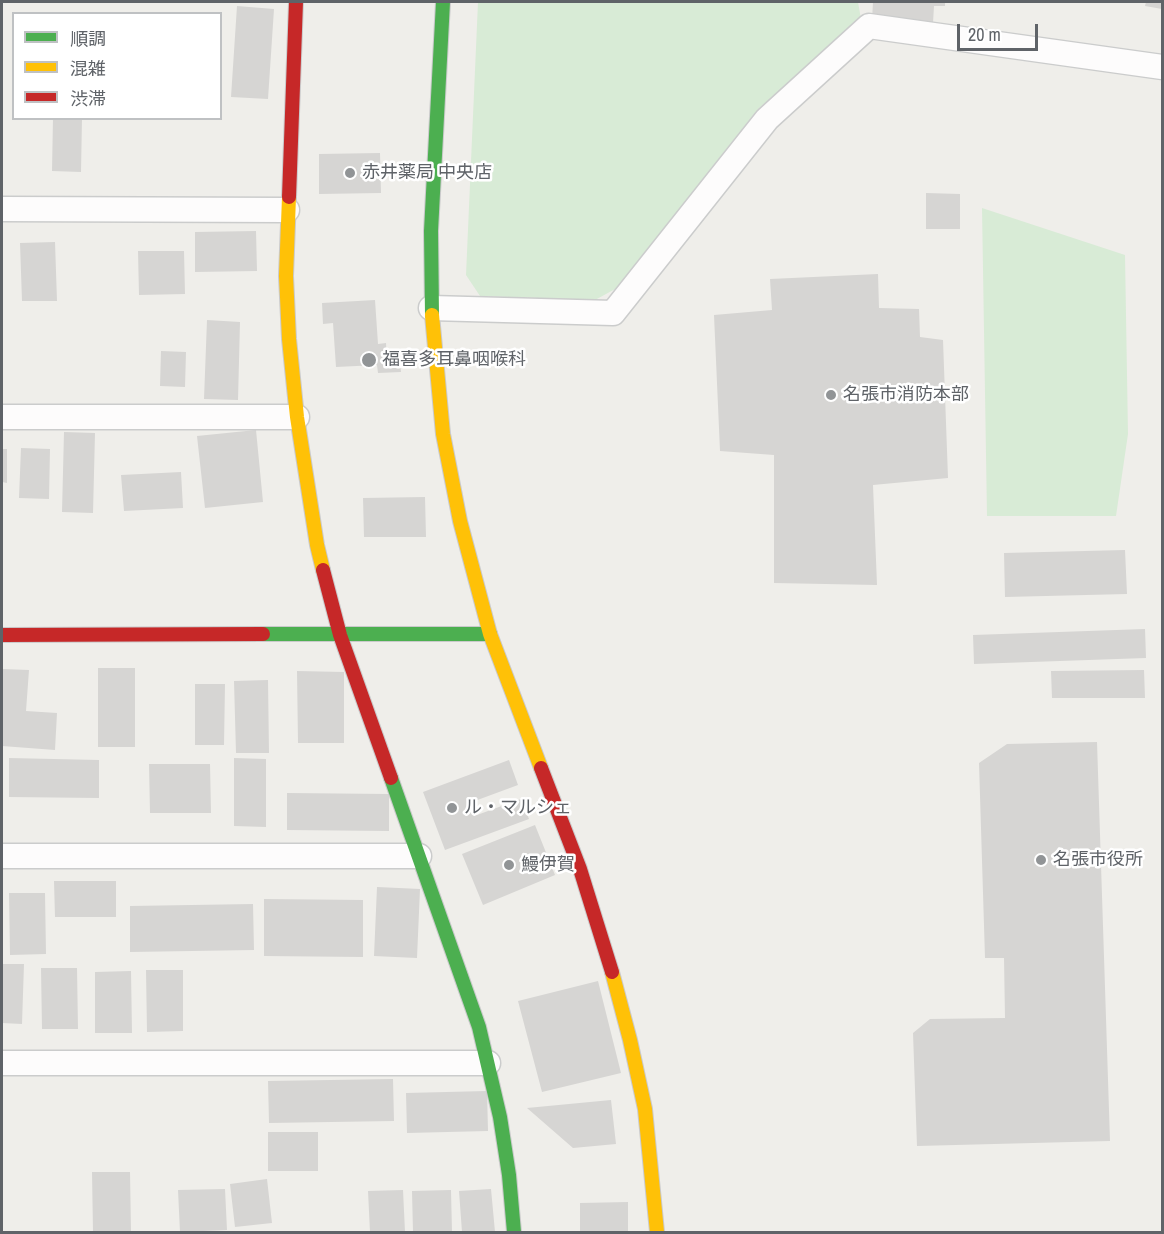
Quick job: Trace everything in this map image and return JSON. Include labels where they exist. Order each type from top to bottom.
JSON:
[{"type":"street","points":[[296,2],[286,276],[289,339],[297,417],[317,545],[340,635],[479,1027],[500,1117],[509,1175],[514,1233]]},
{"type":"street","points":[[443,2],[431,231],[431,308],[443,434],[460,521],[490,634],[575,858],[602,936],[630,1040],[645,1109],[657,1233]]},
{"type":"street","points":[[431,308],[614,313],[767,118],[869,27],[1162,67]]},
{"type":"street","points":[[2,210],[287,210]]},
{"type":"street","points":[[2,417],[297,417]]},
{"type":"street","points":[[2,634],[490,634]]},
{"type":"street","points":[[2,856],[418,856]]},
{"type":"street","points":[[2,1063],[488,1063]]},
{"type":"green space","points":[[478,2],[858,2],[861,19],[758,109],[617,288],[595,300],[480,296],[466,275]]},
{"type":"green space","points":[[982,208],[1125,255],[1128,434],[1116,516],[987,516]]},
{"type":"building","points":[[873,2],[945,2],[945,6],[934,6],[933,23],[872,20]]},
{"type":"building","points":[[1146,2],[1162,2],[1162,9],[1145,6]]},
{"type":"building","points":[[237,6],[274,9],[268,99],[231,97]]},
{"type":"building","points":[[53,120],[82,120],[81,172],[52,171]]},
{"type":"building","name":"赤井薬局 中央店","points":[[380,153],[381,193],[319,194],[319,154]]},
{"type":"building","points":[[926,193],[960,194],[960,229],[926,229]]},
{"type":"building","points":[[256,231],[257,271],[195,272],[195,232]]},
{"type":"building","points":[[55,242],[57,301],[22,301],[20,243]]},
{"type":"building","points":[[138,251],[184,251],[185,294],[139,295]]},
{"type":"building","name":"名張市消防本部","points":[[878,274],[879,308],[919,309],[920,337],[943,340],[948,478],[873,485],[877,585],[774,583],[774,455],[720,451],[714,315],[772,310],[770,279]]},
{"type":"building","points":[[375,300],[378,344],[386,343],[387,363],[400,363],[401,372],[378,373],[377,365],[336,367],[333,323],[323,324],[322,303]]},
{"type":"building","points":[[207,320],[240,322],[238,400],[204,399]]},
{"type":"building","points":[[161,351],[186,352],[185,387],[160,386]]},
{"type":"building","points":[[256,430],[263,502],[205,508],[197,436]]},
{"type":"building","points":[[64,432],[95,433],[93,513],[62,512]]},
{"type":"building","points":[[21,448],[50,449],[49,499],[19,498]]},
{"type":"building","points":[[2,449],[7,449],[7,483],[2,482]]},
{"type":"building","points":[[181,472],[183,508],[124,511],[121,475]]},
{"type":"building","points":[[425,497],[426,537],[364,537],[363,498]]},
{"type":"building","points":[[1125,550],[1127,594],[1005,597],[1004,553]]},
{"type":"building","points":[[1145,629],[1146,658],[974,664],[973,635]]},
{"type":"building","points":[[98,668],[135,668],[135,747],[98,747]]},
{"type":"building","points":[[2,669],[29,670],[26,711],[57,713],[55,750],[2,746]]},
{"type":"building","points":[[1144,670],[1145,698],[1052,698],[1051,671]]},
{"type":"building","points":[[297,671],[344,672],[344,743],[298,743]]},
{"type":"building","points":[[268,680],[269,753],[236,753],[234,681]]},
{"type":"building","points":[[195,684],[225,684],[224,745],[195,745]]},
{"type":"building","name":"名張市役所","points":[[1097,742],[1110,1141],[917,1146],[913,1033],[930,1019],[1005,1018],[1004,958],[985,958],[979,763],[1007,744]]},
{"type":"building","points":[[9,758],[99,760],[99,798],[9,797]]},
{"type":"building","points":[[234,758],[266,759],[266,827],[234,826]]},
{"type":"building","name":"ル・マルシェ","points":[[509,760],[518,785],[472,802],[477,815],[521,799],[529,819],[445,850],[423,792]]},
{"type":"building","points":[[149,764],[210,764],[211,813],[150,813]]},
{"type":"building","points":[[287,793],[389,794],[389,831],[287,830]]},
{"type":"building","name":"鰻伊賀","points":[[535,825],[555,875],[483,905],[462,854]]},
{"type":"building","points":[[54,881],[116,881],[116,917],[55,917]]},
{"type":"building","points":[[377,887],[420,889],[417,958],[374,956]]},
{"type":"building","points":[[9,893],[45,893],[46,954],[10,955]]},
{"type":"building","points":[[264,899],[363,900],[363,957],[264,956]]},
{"type":"building","points":[[253,904],[254,950],[130,952],[130,906]]},
{"type":"building","points":[[2,964],[24,964],[22,1024],[2,1023]]},
{"type":"building","points":[[41,968],[77,968],[78,1029],[42,1029]]},
{"type":"building","points":[[146,970],[183,970],[183,1031],[147,1032]]},
{"type":"building","points":[[131,971],[132,1033],[95,1033],[95,972]]},
{"type":"building","points":[[598,981],[621,1073],[542,1092],[518,1001]]},
{"type":"building","points":[[393,1079],[394,1121],[269,1123],[268,1081]]},
{"type":"building","points":[[487,1091],[488,1131],[407,1133],[406,1093]]},
{"type":"building","points":[[611,1100],[616,1144],[573,1148],[527,1108]]},
{"type":"building","points":[[268,1132],[318,1132],[318,1171],[268,1171]]},
{"type":"building","points":[[92,1172],[130,1172],[131,1232],[93,1232]]},
{"type":"building","points":[[267,1179],[272,1223],[235,1227],[230,1184]]},
{"type":"building","points":[[225,1189],[227,1230],[180,1232],[178,1190]]},
{"type":"building","points":[[491,1189],[495,1232],[462,1232],[459,1191]]},
{"type":"building","points":[[403,1190],[405,1232],[370,1232],[368,1191]]},
{"type":"building","points":[[451,1190],[452,1232],[413,1232],[412,1191]]},
{"type":"building","points":[[628,1202],[628,1232],[580,1232],[580,1203]]},
{"type":"traffic: fast","points":[[432,315],[431,231],[443,2]]},
{"type":"traffic: fast","points":[[263,634],[490,634]]},
{"type":"traffic: fast","points":[[391,778],[479,1027],[500,1117],[509,1175],[514,1232]]},
{"type":"traffic: slow","points":[[289,197],[286,276],[289,339],[297,417],[323,570]]},
{"type":"traffic: slow","points":[[432,315],[443,434],[460,521],[490,634],[541,768]]},
{"type":"traffic: slow","points":[[612,972],[645,1109],[657,1232]]},
{"type":"traffic: jam","points":[[289,197],[296,2]]},
{"type":"traffic: jam","points":[[323,570],[340,635],[391,778]]},
{"type":"traffic: jam","points":[[2,635],[263,634]]},
{"type":"traffic: jam","points":[[541,768],[580,869],[612,972]]},
{"type":"place","name":"赤井薬局 中央店","points":[[350,173]]},
{"type":"place","name":"福喜多耳鼻咽喉科","points":[[369,360]]},
{"type":"place","name":"名張市消防本部","points":[[831,395]]},
{"type":"place","name":"ル・マルシェ","points":[[452,808]]},
{"type":"place","name":"名張市役所","points":[[1041,860]]},
{"type":"place","name":"鰻伊賀","points":[[509,865]]}]
